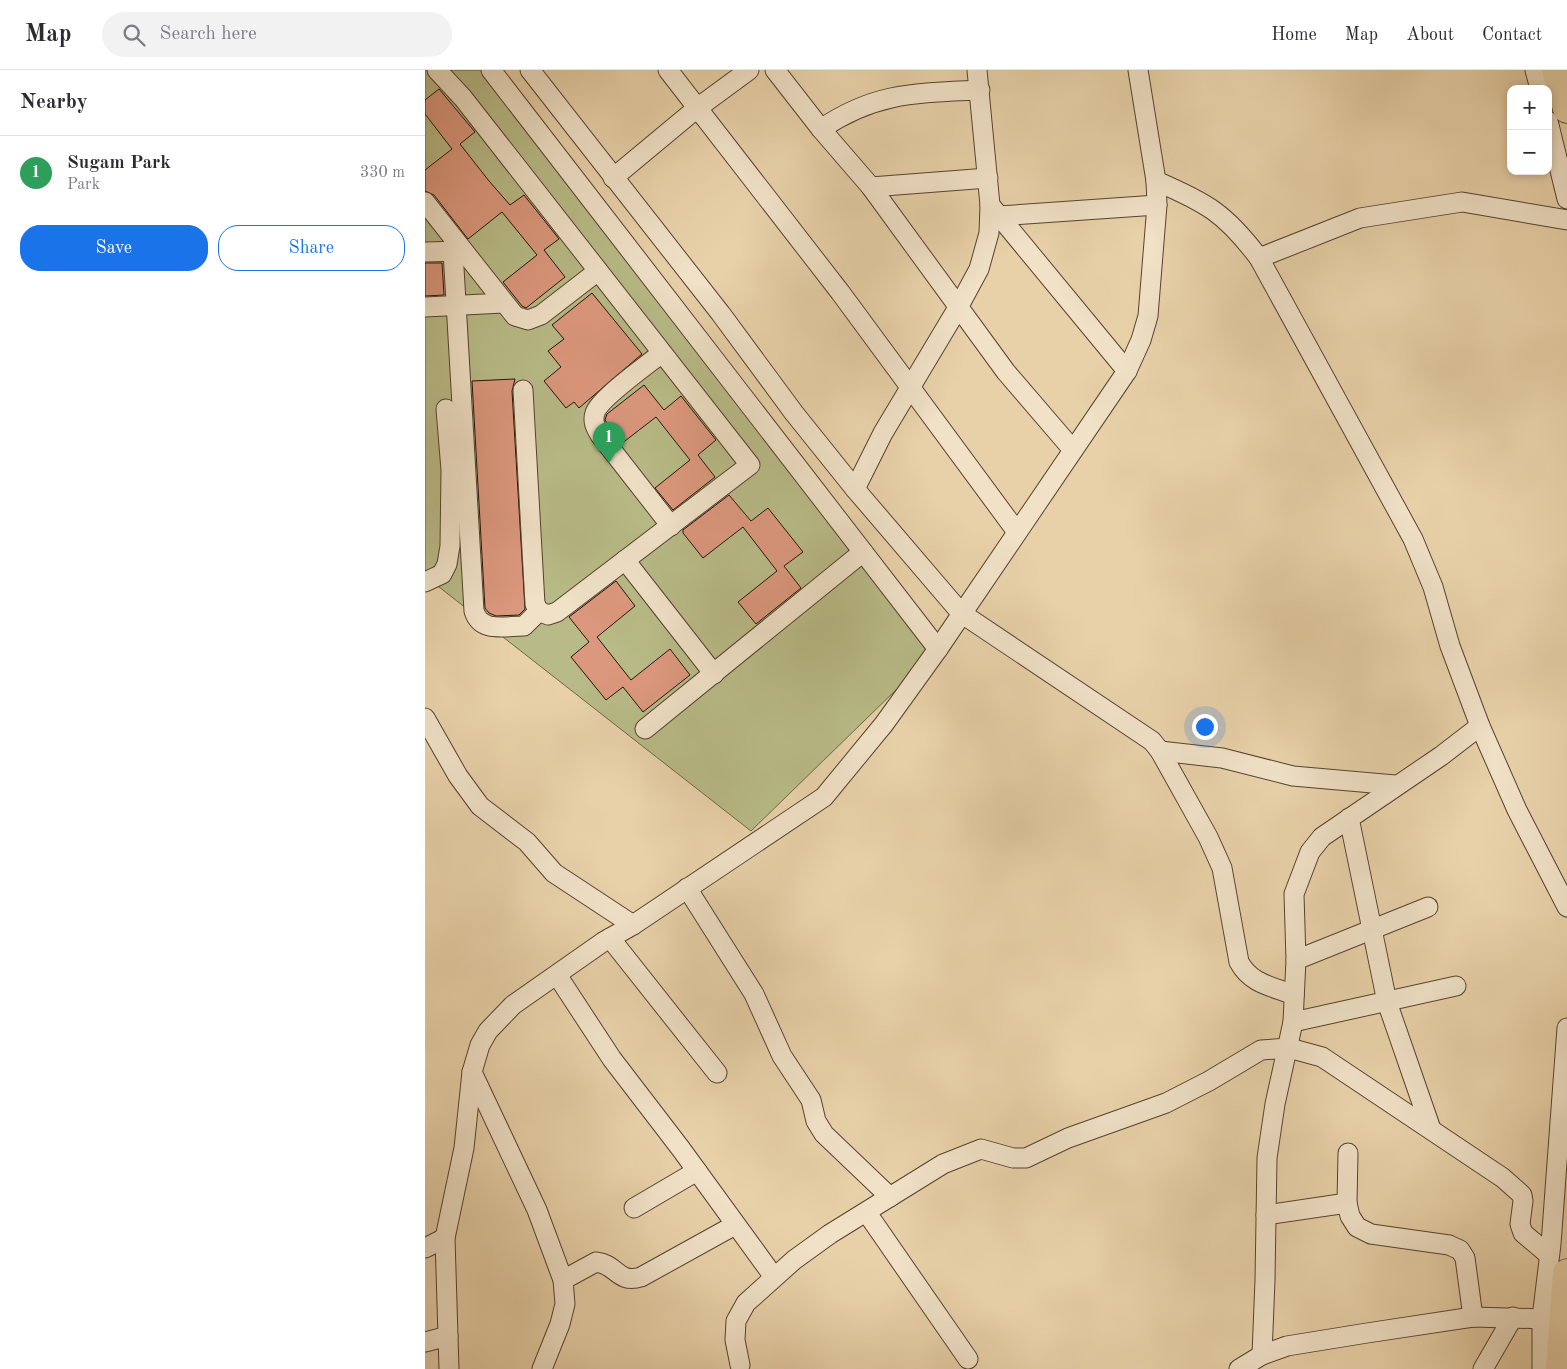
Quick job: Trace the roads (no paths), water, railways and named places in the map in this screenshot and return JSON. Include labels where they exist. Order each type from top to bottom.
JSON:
[{"type":"highway","points":[[1556,70],[1567,109]]},
{"type":"highway","points":[[1558,1264],[1559,1369]]},
{"type":"street","points":[[437,70],[463,98],[750,465],[557,612],[548,615],[539,611],[535,604],[523,390]]},
{"type":"street","points":[[491,70],[938,649]]},
{"type":"street","points":[[530,70],[721,314],[794,413],[961,613],[1070,688],[1141,732],[1160,751],[1208,837],[1222,868],[1239,962],[1251,978],[1294,994]]},
{"type":"street","points":[[668,70],[696,109],[817,262],[1017,532]]},
{"type":"street","points":[[613,178],[696,109],[749,70]]},
{"type":"street","points":[[775,70],[821,129],[871,187],[1006,372],[1073,450]]},
{"type":"street","points":[[855,488],[865,465],[979,269],[995,210],[988,178],[977,70]]},
{"type":"street","points":[[449,1369],[445,1238],[464,1148],[472,1072],[480,1045],[488,1031],[513,1005],[610,938],[633,925],[824,797],[883,724],[938,649],[1127,371],[1141,340],[1148,316],[1157,205],[1156,180],[1138,70]]},
{"type":"street","points":[[1535,70],[1539,85]]},
{"type":"street","points":[[821,129],[859,106],[885,98],[913,93],[980,90]]},
{"type":"street","points":[[1550,130],[1567,199]]},
{"type":"street","points":[[871,187],[988,178]]},
{"type":"street","points":[[1156,180],[1192,196],[1215,210],[1237,229],[1259,258],[1413,540],[1433,587],[1450,646],[1480,726],[1517,810],[1567,907]]},
{"type":"street","points":[[425,202],[458,251],[515,316],[528,320],[541,315],[597,270]]},
{"type":"street","points":[[1259,258],[1360,218],[1462,202],[1567,220]]},
{"type":"street","points":[[995,210],[1157,205]]},
{"type":"street","points":[[995,210],[1127,371]]},
{"type":"street","points":[[425,252],[458,251]]},
{"type":"street","points":[[458,251],[456,305],[474,611],[477,621],[484,626],[523,626],[539,611]]},
{"type":"street","points":[[425,306],[503,303]]},
{"type":"street","points":[[662,353],[603,402],[595,412],[593,423],[600,435],[671,526]]},
{"type":"street","points":[[425,582],[442,574],[447,564],[450,546],[451,470],[446,409]]},
{"type":"street","points":[[645,730],[863,552]]},
{"type":"street","points":[[625,560],[714,674]]},
{"type":"street","points":[[425,718],[458,776],[480,806],[527,842],[554,873],[633,925]]},
{"type":"street","points":[[1262,1354],[1267,1158],[1275,1104],[1289,1048],[1293,1022],[1296,960],[1294,894],[1310,852],[1322,837],[1395,785],[1441,756],[1480,726]]},
{"type":"street","points":[[1160,751],[1222,758],[1293,776],[1395,785]]},
{"type":"street","points":[[1349,818],[1387,1002],[1431,1129]]},
{"type":"street","points":[[687,888],[753,994],[781,1056],[811,1100],[816,1121],[824,1134],[889,1197]]},
{"type":"street","points":[[1296,960],[1428,907]]},
{"type":"street","points":[[610,938],[717,1073]]},
{"type":"street","points":[[557,976],[612,1059],[774,1277]]},
{"type":"street","points":[[1293,1022],[1456,986]]},
{"type":"street","points":[[1542,1369],[1545,1319],[1558,1264],[1567,1028]]},
{"type":"street","points":[[739,1368],[735,1340],[736,1321],[746,1303],[774,1277],[830,1234],[867,1213],[889,1197],[943,1164],[969,1152],[981,1149],[1013,1158],[1026,1158],[1068,1138],[1166,1103],[1209,1081],[1261,1050],[1289,1048],[1322,1057],[1503,1178],[1522,1195],[1521,1224],[1523,1233],[1558,1264]]},
{"type":"street","points":[[472,1072],[537,1210],[563,1280],[565,1304],[562,1317],[542,1369]]},
{"type":"street","points":[[1348,1153],[1347,1203],[1350,1216],[1363,1232],[1449,1245],[1460,1250],[1465,1258],[1473,1317]]},
{"type":"street","points":[[634,1208],[697,1171]]},
{"type":"street","points":[[1266,1215],[1347,1203]]},
{"type":"street","points":[[867,1213],[968,1359]]},
{"type":"street","points":[[563,1280],[596,1262],[611,1267],[623,1278],[630,1280],[641,1277],[735,1226]]},
{"type":"street","points":[[425,1248],[445,1238]]},
{"type":"street","points":[[1239,1369],[1262,1354],[1287,1346],[1473,1317],[1545,1319]]},
{"type":"street","points":[[1483,1369],[1513,1317]]},
{"type":"street","points":[[425,1342],[448,1336]]},
{"type":"place","name":"Sugam Park","points":[[609,463]]}]
